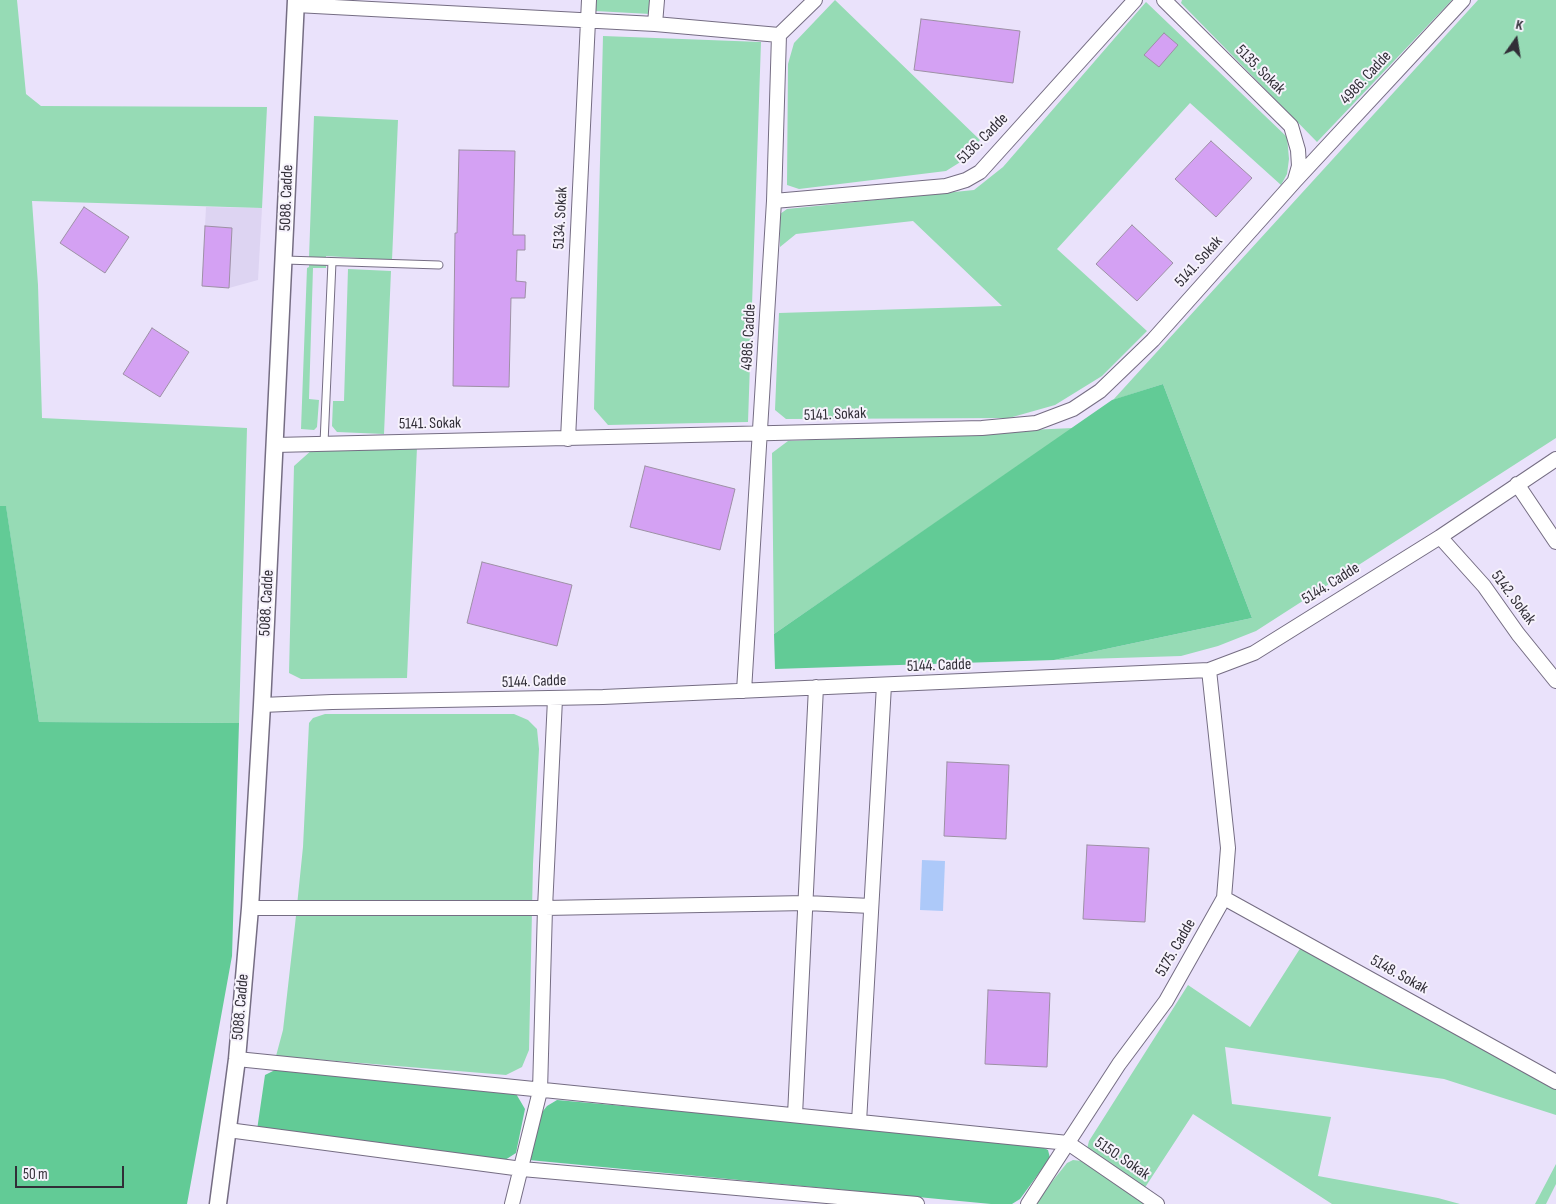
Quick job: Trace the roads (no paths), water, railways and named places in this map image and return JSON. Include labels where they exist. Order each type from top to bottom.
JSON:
[{"type":"street","name":"5134. Sokak","points":[[568,438],[589,0]]},
{"type":"street","points":[[655,24],[656,0]]},
{"type":"street","points":[[296,2],[655,24],[779,35],[815,0]]},
{"type":"street","name":"5136. Cadde","points":[[774,201],[946,186],[966,180],[980,172],[1135,0]]},
{"type":"street","name":"5135. Sokak","points":[[1164,0],[1291,126],[1298,150],[1299,166],[1295,180]]},
{"type":"street","name":"4986. Cadde","points":[[1295,180],[1463,0]]},
{"type":"street","name":"5088. Cadde","points":[[218,1204],[237,1059],[250,908],[262,705],[296,2]]},
{"type":"street","name":"4986. Cadde","points":[[744,690],[774,201],[779,35]]},
{"type":"street","name":"5141. Sokak","points":[[275,445],[761,435],[982,428],[1036,423],[1073,409],[1100,391],[1153,340],[1295,180]]},
{"type":"street","name":"5144. Cadde","points":[[262,705],[332,702],[555,699],[1209,670],[1254,653],[1440,536],[1556,459]]},
{"type":"street","points":[[1517,484],[1556,542]]},
{"type":"street","name":"5142. Sokak","points":[[1440,536],[1484,586],[1518,634],[1556,681]]},
{"type":"street","name":"5175. Cadde","points":[[1028,1204],[1119,1064],[1166,1001],[1224,898],[1228,848],[1209,670]]},
{"type":"street","points":[[859,1122],[884,685]]},
{"type":"street","points":[[795,1115],[816,687]]},
{"type":"street","points":[[512,1204],[540,1091],[544,908],[555,699]]},
{"type":"street","name":"5148. Sokak","points":[[1224,898],[1556,1082]]},
{"type":"street","points":[[250,908],[544,908],[806,903],[871,906]]},
{"type":"street","points":[[237,1059],[1068,1143]]},
{"type":"street","points":[[228,1130],[522,1169],[917,1204]]},
{"type":"street","name":"5150. Sokak","points":[[1068,1143],[1157,1204]]},
{"type":"lane","points":[[284,260],[439,265]]},
{"type":"lane","points":[[324,443],[332,262]]},
{"type":"water","points":[[922,860],[945,861],[943,911],[920,910]]}]
